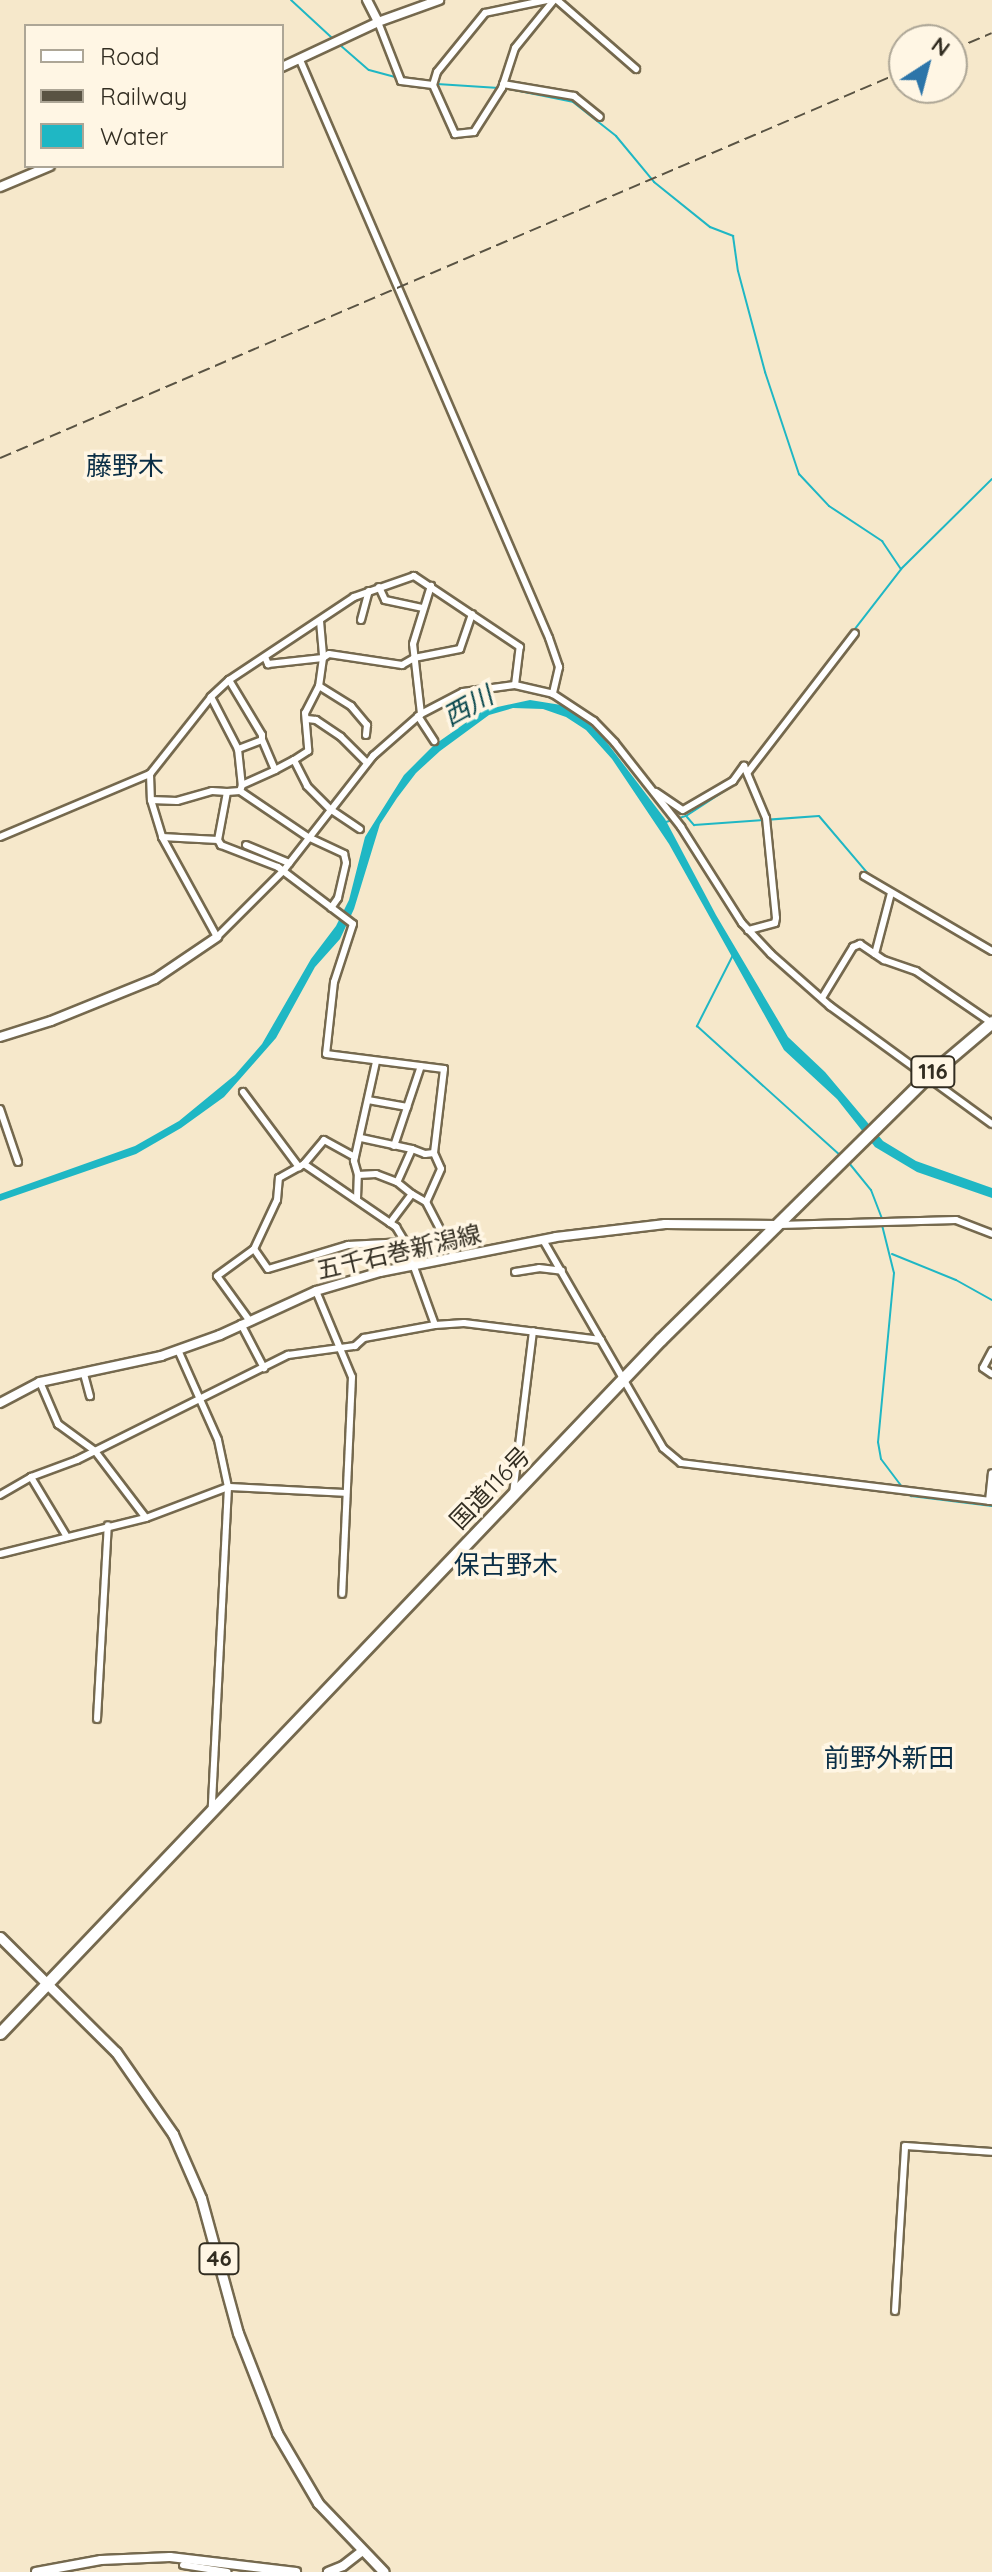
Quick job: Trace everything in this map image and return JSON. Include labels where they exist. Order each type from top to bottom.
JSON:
[{"type":"highway","name":"国道116号","points":[[0,2033],[624,1380],[863,1139],[926,1078],[992,1022]]},
{"type":"main road","points":[[367,0],[378,22]]},
{"type":"main road","points":[[284,66],[378,22],[439,0]]},
{"type":"main road","points":[[0,187],[45,168]]},
{"type":"main road","points":[[0,1037],[51,1021],[155,979],[217,937]]},
{"type":"main road","name":"五千石巻新潟線","points":[[0,1403],[40,1382],[178,1350],[316,1291],[413,1266],[543,1240],[665,1224],[777,1225]]},
{"type":"main road","name":"46","points":[[0,1937],[116,2052],[173,2134],[201,2198],[238,2333],[277,2433],[318,2503],[384,2572]]},
{"type":"main road","points":[[328,2572],[343,2566],[362,2551]]},
{"type":"main road","points":[[36,2572],[179,2557],[290,2572]]},
{"type":"street","points":[[547,0],[478,18],[437,72],[433,85],[455,134],[474,132],[503,84],[515,48],[556,0],[636,69]]},
{"type":"street","points":[[378,22],[401,81],[433,85]]},
{"type":"street","points":[[300,60],[549,638],[559,667],[553,694]]},
{"type":"street","points":[[503,84],[574,96],[600,117]]},
{"type":"street","points":[[0,837],[150,774],[211,697],[229,680],[369,591],[414,576],[520,647],[515,685]]},
{"type":"street","points":[[431,586],[414,634],[414,658],[420,715],[434,741]]},
{"type":"street","points":[[379,587],[385,600],[423,608]]},
{"type":"street","points":[[361,620],[369,591]]},
{"type":"street","points":[[265,657],[268,664],[323,658],[329,654],[394,666],[414,658],[460,649],[472,614]]},
{"type":"street","points":[[151,800],[177,801],[212,791],[227,792],[241,788],[308,751],[305,737],[307,704],[319,686],[323,658],[320,621]]},
{"type":"street","points":[[748,772],[855,633]]},
{"type":"street","points":[[229,680],[275,770]]},
{"type":"street","points":[[150,774],[151,800],[162,837],[217,937],[286,866],[367,763],[420,715],[463,692],[515,685],[553,694],[607,732],[655,791],[748,930],[822,998],[992,1124]]},
{"type":"street","points":[[319,686],[351,706],[367,725],[366,735]]},
{"type":"street","points":[[211,697],[238,749],[241,788],[308,837],[344,854],[346,863],[333,909]]},
{"type":"street","points":[[307,719],[316,720],[341,737],[367,763]]},
{"type":"street","points":[[238,749],[262,740]]},
{"type":"street","points":[[294,760],[307,786],[330,809],[360,829]]},
{"type":"street","points":[[655,791],[683,810],[733,781],[744,766],[766,818],[776,918],[775,923],[748,930]]},
{"type":"street","points":[[227,792],[218,840],[221,845],[286,866]]},
{"type":"street","points":[[162,837],[218,840]]},
{"type":"street","points":[[246,845],[286,866],[353,924],[334,982],[326,1054],[444,1069],[434,1153],[441,1169],[426,1202]]},
{"type":"street","points":[[864,876],[992,951]]},
{"type":"street","points":[[875,954],[891,893]]},
{"type":"street","points":[[822,998],[853,947],[860,944],[875,954],[916,971],[992,1022]]},
{"type":"street","points":[[357,1199],[355,1157],[376,1062]]},
{"type":"street","points":[[394,1146],[421,1066]]},
{"type":"street","points":[[243,1092],[302,1166],[390,1223],[405,1242],[435,1325]]},
{"type":"street","points":[[368,1100],[407,1107]]},
{"type":"street","points":[[0,1109],[18,1162]]},
{"type":"street","points":[[361,1138],[425,1154],[434,1153]]},
{"type":"street","points":[[264,1368],[245,1322],[217,1276],[254,1249],[277,1200],[279,1178],[302,1166],[324,1140],[355,1157]]},
{"type":"street","points":[[397,1182],[412,1149]]},
{"type":"street","points":[[358,1175],[376,1174],[397,1182],[426,1202],[455,1259]]},
{"type":"street","points":[[390,1223],[412,1194]]},
{"type":"street","points":[[777,1225],[956,1220],[992,1234]]},
{"type":"street","points":[[543,1240],[663,1448],[681,1463],[991,1501],[992,1473]]},
{"type":"street","points":[[254,1249],[268,1269],[348,1245],[405,1242]]},
{"type":"street","points":[[515,1272],[539,1268],[562,1271]]},
{"type":"street","points":[[316,1291],[343,1349],[352,1377],[342,1594]]},
{"type":"street","points":[[0,1495],[31,1477],[95,1451],[147,1423],[200,1401],[288,1355],[343,1349],[355,1346],[364,1338],[464,1323],[601,1340]]},
{"type":"street","points":[[513,1496],[533,1331]]},
{"type":"street","points":[[178,1350],[218,1440],[228,1487],[212,1811]]},
{"type":"street","points":[[992,1351],[983,1368],[992,1374]]},
{"type":"street","points":[[84,1374],[90,1396]]},
{"type":"street","points":[[40,1382],[58,1424],[95,1451],[146,1518]]},
{"type":"street","points":[[31,1477],[67,1537]]},
{"type":"street","points":[[0,1554],[146,1518],[228,1487],[346,1493]]},
{"type":"street","points":[[97,1719],[108,1525]]},
{"type":"street","points":[[895,2311],[905,2146],[992,2152]]},
{"type":"street","points":[[183,2565],[227,2572]]},
{"type":"water","points":[[530,700],[561,705],[584,719],[605,740],[665,819],[716,915],[788,1037],[825,1072],[883,1141],[916,1161],[992,1188],[992,1198],[917,1172],[875,1147],[837,1099],[784,1050],[669,844],[612,759],[586,730],[566,717],[543,709],[513,708],[489,715],[440,751],[416,773],[397,798],[380,824],[354,909],[340,939],[315,967],[276,1038],[224,1097],[181,1128],[136,1154],[0,1201],[0,1194],[135,1146],[179,1121],[235,1075],[262,1044],[311,959],[336,926],[349,900],[365,837],[404,775],[434,745],[484,710]]},
{"type":"waterway","points":[[291,0],[332,38]]},
{"type":"waterway","points":[[340,45],[369,70],[395,77]]},
{"type":"waterway","points":[[437,84],[499,88]]},
{"type":"waterway","points":[[505,88],[573,102],[616,136],[654,182],[710,227],[733,236],[738,271],[765,372],[799,474],[829,506],[882,541],[901,569]]},
{"type":"waterway","points":[[666,822],[686,816],[735,784],[901,569],[992,479]]},
{"type":"waterway","points":[[687,817],[694,825],[819,816],[869,875]]},
{"type":"waterway","points":[[733,955],[697,1026],[841,1156]]},
{"type":"waterway","points":[[849,1163],[871,1190],[882,1218]]},
{"type":"waterway","points":[[882,1225],[894,1273],[878,1442],[881,1459],[903,1488]]},
{"type":"waterway","points":[[892,1254],[956,1280],[992,1300]]},
{"type":"waterway","points":[[907,1492],[911,1496],[992,1506]]},
{"type":"railway","points":[[968,43],[992,33]]},
{"type":"railway","points":[[0,458],[888,78]]},
{"type":"district","name":"藤野木","points":[[125,466]]},
{"type":"district","name":"保古野木","points":[[506,1565]]},
{"type":"district","name":"前野外新田","points":[[889,1758]]},
{"type":"water label","name":"西川","points":[[468,706]]}]
